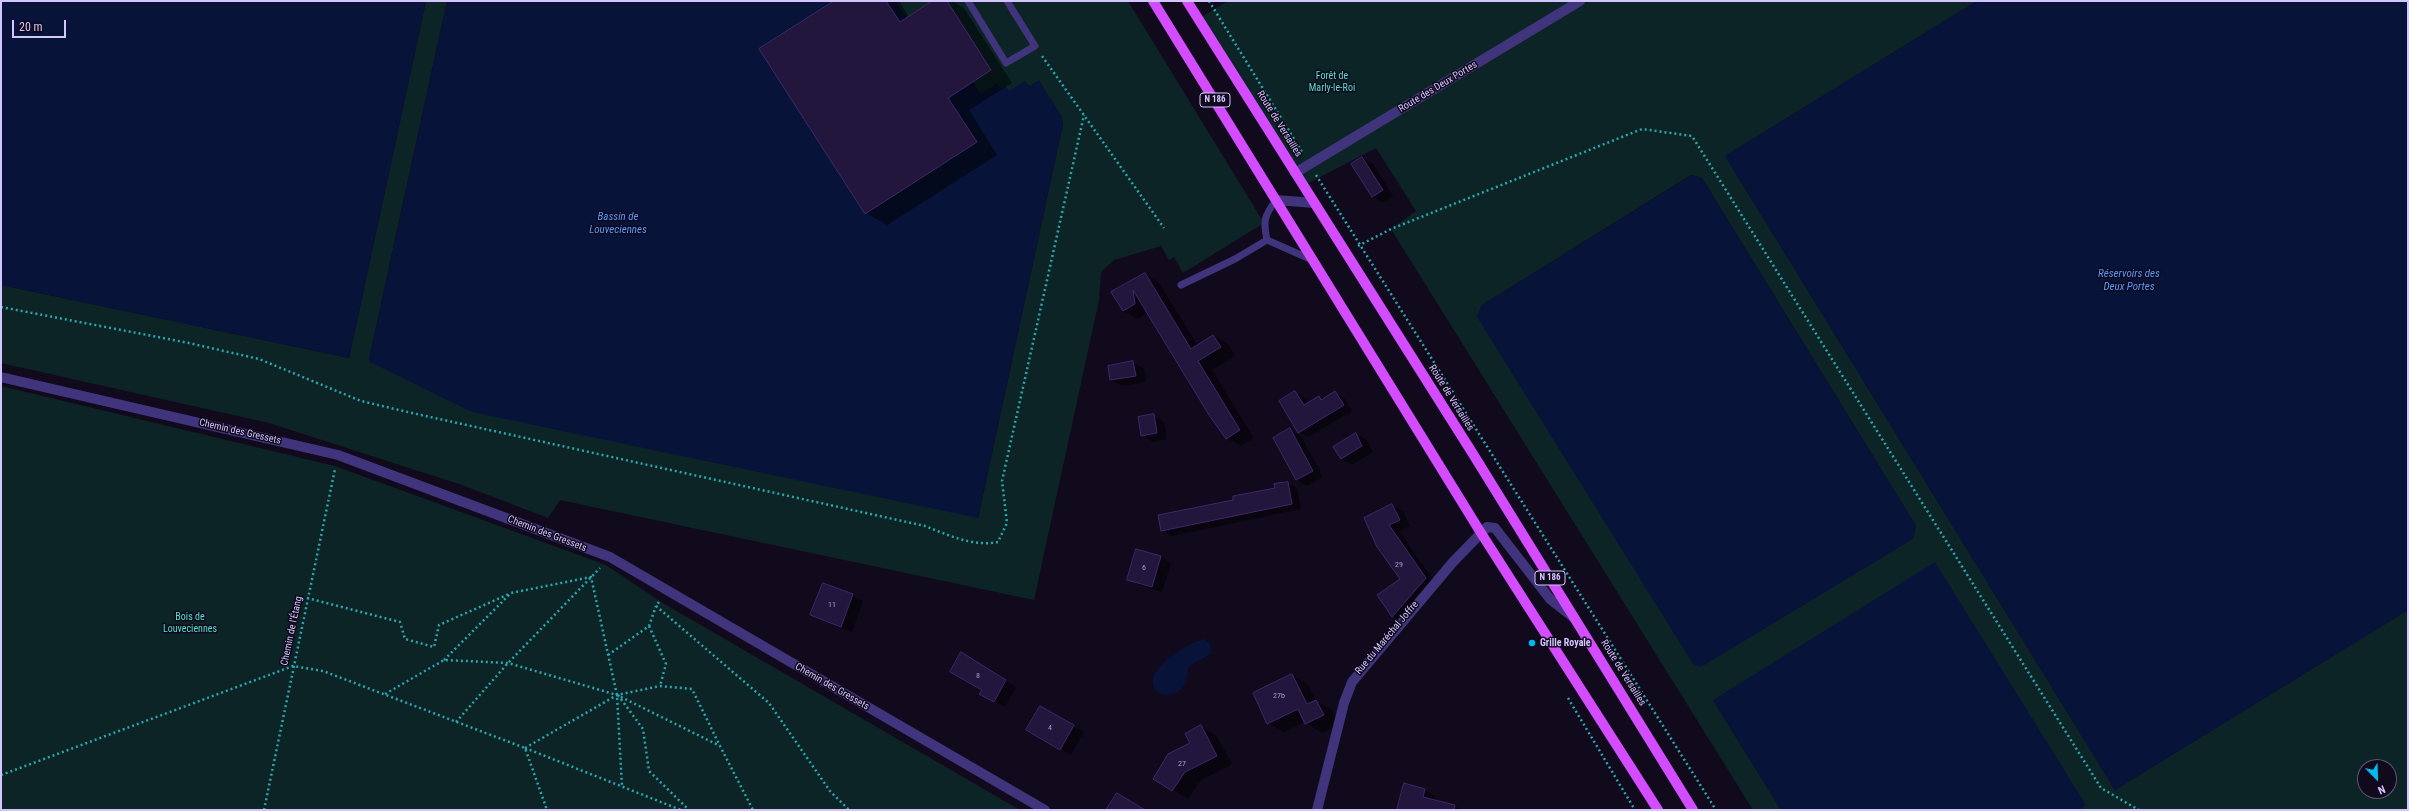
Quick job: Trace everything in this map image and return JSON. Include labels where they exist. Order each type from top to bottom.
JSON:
[{"type":"main road","name":"N 186","points":[[1153,1],[1276,200],[1310,259],[1481,533],[1658,810]]},
{"type":"main road","name":"Route de Versailles","points":[[1187,1],[1575,619],[1693,810]]},
{"type":"street","name":"Route des Deux Portes","points":[[1295,173],[1580,1]]},
{"type":"street","points":[[1276,200],[1314,203]]},
{"type":"street","name":"Chemin des Gressets","points":[[1,377],[338,455],[610,557],[1044,810]]},
{"type":"street","points":[[1481,533],[1487,527],[1495,528],[1550,599],[1575,619]]},
{"type":"street","name":"Rue du Maréchal Joffre","points":[[1317,810],[1344,703],[1352,682],[1453,562],[1481,533]]},
{"type":"lane","points":[[968,1],[1006,63],[1035,46],[1007,1]]},
{"type":"lane","points":[[1267,240],[1264,224],[1268,211],[1276,200]]},
{"type":"lane","points":[[1267,240],[1310,259]]},
{"type":"lane","points":[[1181,285],[1235,259],[1267,240]]},
{"type":"path","points":[[1209,1],[1309,164],[1362,244],[1716,810]]},
{"type":"path","points":[[1035,46],[1164,228]]},
{"type":"path","points":[[1,307],[181,341],[252,358],[368,402],[925,526],[958,539],[988,544],[998,542],[1007,523],[1002,481],[1084,115]]},
{"type":"path","points":[[1346,253],[1391,229],[1642,129],[1692,136],[2100,788],[2139,810]]},
{"type":"path","name":"Chemin de l'Étang","points":[[264,810],[338,455]]},
{"type":"path","points":[[456,722],[508,662],[610,557]]},
{"type":"path","points":[[308,598],[400,622],[405,639],[434,647],[439,625],[511,593],[591,577]]},
{"type":"path","points":[[591,577],[617,695],[622,787]]},
{"type":"path","points":[[608,655],[648,626],[656,606],[666,590]]},
{"type":"path","points":[[385,694],[444,660],[511,593]]},
{"type":"path","points":[[656,606],[769,703],[830,791],[849,810]]},
{"type":"path","points":[[648,626],[666,664],[660,686]]},
{"type":"path","points":[[444,660],[508,662],[617,695],[720,746]]},
{"type":"path","points":[[1,775],[293,666],[323,671],[682,810]]},
{"type":"path","points":[[525,748],[617,695],[660,686],[692,689],[753,810]]},
{"type":"path","points":[[617,695],[643,729],[649,771],[689,810]]},
{"type":"path","points":[[525,748],[546,810]]},
{"type":"green space","points":[[426,1],[447,1],[369,359],[374,363],[978,518],[1063,124],[1061,115],[1025,82],[1009,91],[1001,89],[997,84],[980,95],[973,82],[977,142],[865,214],[834,1],[886,1],[914,44],[906,18],[895,1],[1128,1],[1264,223],[1183,273],[1174,257],[1169,260],[1161,246],[1114,260],[1101,272],[1099,300],[1034,600],[560,500],[548,518],[462,485],[269,423],[1,363],[1,285],[349,358]]},
{"type":"green space","name":"Forêt de Marly-le-Roi","points":[[1228,1],[1977,1],[1725,156],[2115,790],[2408,610],[2408,810],[2078,810],[2086,805],[1713,700],[1781,810],[1753,810],[1391,229],[1416,211],[1376,148],[1303,186],[1198,19]],"holes":[[[1691,175],[1702,178],[1916,526],[1913,538],[1477,317],[1482,305]]]},
{"type":"green space","name":"Bois de Louveciennes","points":[[1,386],[335,466],[606,565],[661,602],[1020,810],[1,810]]},
{"type":"water","points":[[1,1],[426,1],[349,358],[1,285]]},
{"type":"water","name":"Bassin de Louveciennes","points":[[447,1],[834,1],[977,142],[934,75],[968,85],[972,82],[980,94],[997,84],[1001,89],[1005,86],[1009,91],[1025,81],[1029,86],[1039,80],[1061,115],[1063,124],[978,518],[472,412],[370,362],[369,359]]},
{"type":"water","points":[[886,1],[895,1],[906,18],[914,44]]},
{"type":"water","name":"Réservoirs des Deux Portes","points":[[1977,1],[2408,1],[2408,610],[2115,790],[1725,156]]},
{"type":"water","points":[[1692,175],[1702,178],[1916,526],[1913,539],[1701,667],[1693,664],[1477,317],[1482,305]]},
{"type":"water","points":[[1935,562],[2086,805],[2078,810],[1781,810],[1713,700]]},
{"type":"water","points":[[1205,639],[1210,644],[1211,654],[1189,666],[1183,687],[1177,692],[1167,695],[1158,692],[1153,685],[1153,679],[1155,673],[1160,667],[1174,654],[1191,644]]},
{"type":"building","points":[[834,1],[886,1],[900,22],[932,1],[947,1],[991,70],[948,98],[977,142],[865,214],[759,49]]},
{"type":"building","points":[[1362,157],[1383,190],[1372,197],[1351,164]]},
{"type":"building","points":[[1145,273],[1191,349],[1213,335],[1221,347],[1198,361],[1240,430],[1226,439],[1209,415],[1133,290],[1135,304],[1123,311],[1111,292]]},
{"type":"building","points":[[1133,361],[1136,376],[1110,380],[1108,366]]},
{"type":"building","points":[[1295,391],[1304,405],[1319,396],[1321,400],[1335,391],[1344,405],[1298,433],[1279,401]]},
{"type":"building","points":[[1154,414],[1157,433],[1141,436],[1138,417]]},
{"type":"building","points":[[1290,428],[1313,471],[1296,480],[1273,438]]},
{"type":"building","points":[[1356,433],[1362,446],[1341,459],[1333,447]]},
{"type":"building","points":[[1288,482],[1292,504],[1161,531],[1158,515],[1233,500],[1233,496],[1275,488],[1274,484]]},
{"type":"building","points":[[1392,504],[1400,520],[1389,525],[1426,578],[1392,617],[1377,595],[1400,579],[1377,547],[1364,518]]},
{"type":"building","points":[[1136,549],[1161,556],[1152,587],[1127,580]]},
{"type":"building","points":[[823,583],[853,594],[841,627],[810,615]]},
{"type":"building","points":[[961,652],[1006,680],[994,702],[979,694],[982,690],[950,672]]},
{"type":"building","points":[[1292,674],[1307,704],[1316,700],[1324,715],[1305,724],[1298,709],[1267,724],[1253,693]]},
{"type":"building","points":[[1040,706],[1074,725],[1060,750],[1026,730]]},
{"type":"building","points":[[1201,725],[1217,756],[1185,772],[1172,791],[1153,779],[1168,754],[1190,743],[1185,734]]},
{"type":"building","points":[[1404,783],[1425,789],[1423,797],[1455,805],[1454,810],[1397,810]]},
{"type":"building","points":[[1117,793],[1145,810],[1106,810]]},
{"type":"place","name":"Grille Royale","points":[[1532,643]]}]
